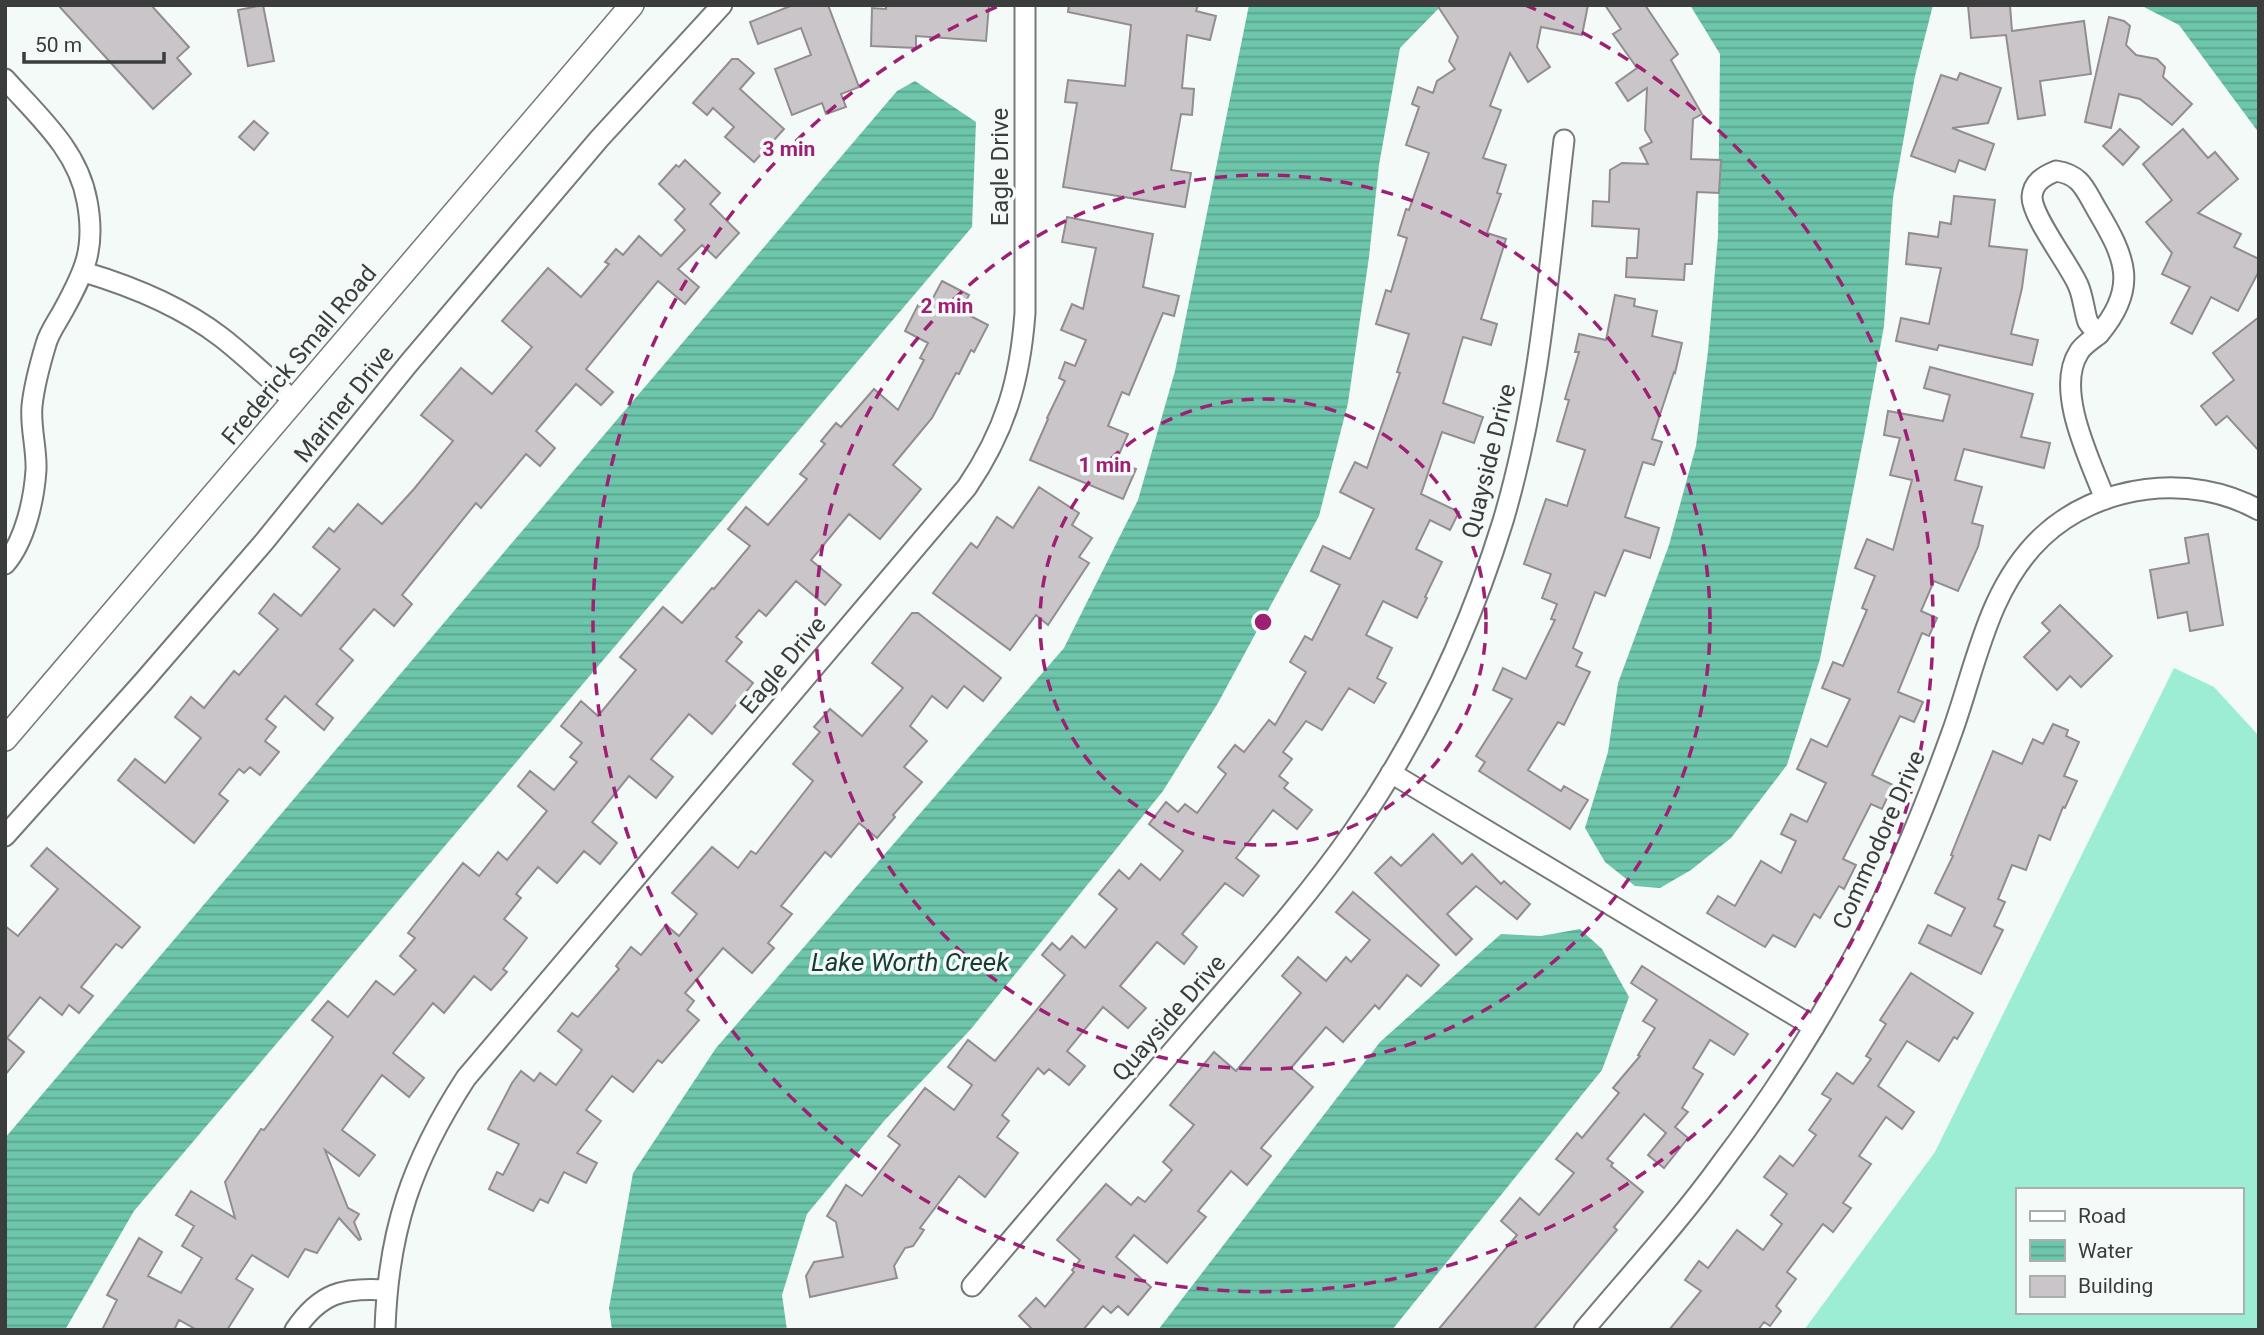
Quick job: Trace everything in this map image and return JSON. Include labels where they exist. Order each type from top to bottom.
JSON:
[{"type":"street","name":"Frederick Small Road","points":[[5,739],[632,5]]},
{"type":"street","name":"Mariner Drive","points":[[5,836],[264,542],[409,363],[599,139],[722,5]]},
{"type":"street","name":"Eagle Drive","points":[[385,1330],[386,1290],[392,1249],[409,1187],[435,1128],[466,1078],[967,487],[995,442],[1006,418],[1022,354],[1025,313],[1025,5]]},
{"type":"street","points":[[5,79],[70,154],[87,200],[90,224],[84,272],[47,341],[32,408],[36,469],[26,523],[5,564]]},
{"type":"street","name":"Quayside Drive","points":[[972,1286],[1301,901],[1353,831],[1425,712],[1455,650],[1481,585],[1507,506],[1531,402],[1542,333],[1564,140]]},
{"type":"street","points":[[2099,334],[2087,320],[2086,307],[2077,281],[2036,212],[2032,199],[2035,186],[2044,176],[2056,171],[2070,173],[2080,181],[2117,243],[2124,277],[2121,298],[2112,317],[2099,334],[2079,352],[2071,376],[2070,391],[2075,419],[2105,499]]},
{"type":"street","points":[[84,272],[113,281],[168,305],[219,335],[294,401]]},
{"type":"street","name":"Commodore Drive","points":[[1584,1330],[1720,1166],[1769,1098],[1814,1027],[1864,939],[1933,786],[1993,606],[2006,580],[2023,557],[2043,536],[2078,511],[2105,499],[2137,490],[2195,489],[2223,495],[2259,510]]},
{"type":"street","points":[[1391,772],[1814,1027]]},
{"type":"street","points":[[295,1330],[310,1310],[335,1294],[361,1289],[386,1290]]},
{"type":"shaded area","points":[[2174,668],[2214,687],[2259,736],[2259,1330],[1804,1330],[1935,1152]]},
{"type":"water","name":"Lake Worth Creek","points":[[1249,5],[1442,5],[1400,48],[1379,165],[1348,403],[1319,516],[1218,703],[1163,791],[971,1029],[884,1121],[807,1214],[782,1295],[787,1330],[612,1330],[609,1308],[633,1173],[716,1048],[1064,648],[1138,500],[1175,371]]},
{"type":"water","points":[[1690,5],[1933,5],[1915,76],[1893,198],[1884,326],[1820,659],[1787,765],[1731,838],[1691,870],[1660,888],[1635,886],[1605,862],[1585,828],[1608,752],[1618,683],[1669,545],[1696,446],[1718,236],[1720,54]]},
{"type":"water","points":[[2140,5],[2259,5],[2259,133],[2179,25]]},
{"type":"water","points":[[915,81],[976,122],[972,227],[134,1211],[65,1330],[5,1330],[5,1138],[897,91]]},
{"type":"water","points":[[1580,929],[1602,949],[1629,997],[1602,1070],[1392,1330],[1158,1330],[1380,1042],[1501,934],[1541,936]]},
{"type":"building","points":[[58,5],[151,5],[189,47],[177,58],[191,74],[153,109]]},
{"type":"building","points":[[263,5],[274,61],[248,66],[238,10]]},
{"type":"building","points":[[793,5],[828,5],[859,87],[841,94],[846,107],[826,114],[822,103],[792,115],[775,69],[811,55],[801,28],[758,44],[750,22]]},
{"type":"building","points":[[886,5],[989,5],[986,41],[916,36],[916,48],[871,46],[872,8],[886,9]]},
{"type":"building","points":[[1069,5],[1198,5],[1196,11],[1216,16],[1210,40],[1187,35],[1182,88],[1194,89],[1192,115],[1181,114],[1171,170],[1191,173],[1185,207],[1063,187],[1077,103],[1065,102],[1068,80],[1125,86],[1131,25],[1068,12]]},
{"type":"building","points":[[1437,5],[1588,5],[1582,35],[1541,27],[1537,47],[1550,67],[1528,82],[1510,53],[1490,106],[1501,110],[1483,158],[1506,165],[1497,193],[1501,194],[1487,233],[1506,239],[1481,319],[1497,324],[1491,345],[1463,337],[1443,403],[1483,417],[1474,443],[1442,432],[1421,494],[1459,512],[1450,530],[1430,520],[1416,549],[1442,562],[1417,618],[1383,601],[1366,635],[1392,648],[1377,678],[1386,683],[1374,703],[1349,688],[1322,730],[1306,721],[1283,752],[1292,759],[1279,776],[1288,783],[1284,788],[1312,810],[1297,829],[1273,810],[1236,858],[1259,876],[1243,896],[1225,883],[1182,934],[1197,947],[1184,964],[1157,942],[1120,986],[1146,1008],[1128,1028],[1103,1007],[1067,1051],[1085,1066],[1069,1085],[1049,1069],[1044,1074],[1038,1068],[1002,1115],[1009,1121],[997,1137],[1018,1153],[985,1197],[959,1176],[920,1228],[924,1230],[913,1246],[905,1248],[894,1266],[897,1278],[810,1297],[806,1276],[814,1262],[843,1257],[836,1222],[827,1216],[846,1185],[862,1196],[900,1145],[888,1136],[925,1088],[954,1110],[972,1085],[948,1067],[968,1040],[995,1061],[1065,975],[1042,955],[1052,943],[1060,950],[1072,936],[1085,948],[1117,909],[1099,894],[1119,870],[1129,879],[1141,864],[1160,880],[1183,851],[1149,824],[1166,802],[1178,812],[1185,804],[1197,813],[1226,774],[1218,767],[1235,745],[1244,752],[1269,720],[1275,725],[1306,672],[1290,662],[1305,636],[1312,640],[1340,585],[1311,571],[1323,546],[1350,559],[1374,509],[1340,492],[1355,462],[1367,468],[1400,373],[1397,372],[1409,334],[1376,324],[1386,290],[1391,292],[1407,238],[1398,235],[1406,209],[1409,210],[1429,153],[1406,145],[1419,107],[1412,104],[1418,87],[1433,93],[1437,81],[1455,69],[1449,61],[1458,37]]},
{"type":"building","points":[[1605,5],[1645,5],[1678,54],[1671,60],[1702,114],[1693,119],[1691,159],[1721,160],[1719,193],[1697,192],[1692,264],[1685,264],[1684,280],[1626,277],[1627,258],[1637,258],[1639,229],[1592,226],[1593,201],[1609,202],[1610,170],[1622,163],[1648,164],[1640,148],[1652,142],[1645,130],[1647,88],[1628,101],[1616,83],[1637,68],[1613,34],[1621,29]]},
{"type":"building","points":[[1968,5],[2010,5],[2012,31],[2084,21],[2091,74],[2040,81],[2045,115],[2018,119],[2006,35],[1971,38]]},
{"type":"building","points":[[2109,17],[2124,21],[2130,26],[2126,45],[2136,55],[2157,59],[2165,67],[2163,77],[2192,104],[2172,125],[2140,99],[2119,94],[2111,128],[2085,122]]},
{"type":"building","points":[[732,59],[738,59],[754,73],[740,89],[784,129],[754,162],[725,137],[734,127],[713,108],[707,115],[693,103]]},
{"type":"building","points":[[1960,73],[2001,88],[1988,123],[1952,128],[1994,144],[1985,170],[1959,160],[1955,172],[1911,156],[1941,75],[1957,80]]},
{"type":"building","points":[[254,121],[268,133],[254,150],[239,137]]},
{"type":"building","points":[[2120,129],[2139,147],[2123,165],[2103,146]]},
{"type":"building","points":[[2183,129],[2208,158],[2215,152],[2238,179],[2198,213],[2241,234],[2234,247],[2259,259],[2259,271],[2238,311],[2211,297],[2192,334],[2171,323],[2190,287],[2162,274],[2172,253],[2146,222],[2172,200],[2143,164]]},
{"type":"building","points":[[685,160],[720,193],[710,204],[739,233],[716,258],[702,245],[678,269],[699,287],[685,304],[658,281],[586,369],[613,392],[601,405],[576,384],[536,431],[555,448],[540,466],[526,454],[481,508],[476,503],[402,595],[412,604],[394,626],[374,609],[340,649],[353,660],[316,704],[333,718],[324,730],[285,696],[266,719],[276,727],[265,741],[279,752],[260,775],[250,767],[244,773],[239,769],[219,794],[228,801],[194,843],[118,780],[135,759],[165,783],[201,738],[175,717],[191,697],[204,708],[234,671],[239,675],[278,629],[259,613],[274,594],[301,616],[340,569],[313,547],[329,528],[334,532],[358,504],[382,524],[414,489],[453,441],[421,415],[461,368],[492,394],[532,347],[502,321],[548,268],[581,297],[609,264],[605,262],[616,249],[623,255],[639,236],[661,256],[685,230],[675,220],[685,209],[659,184],[676,165],[679,167]]},
{"type":"building","points":[[1954,196],[1995,200],[1989,246],[2027,250],[2022,288],[2011,334],[2038,340],[2032,365],[1939,345],[1937,350],[1896,341],[1901,318],[1929,324],[1941,268],[1906,264],[1909,233],[1938,237],[1940,222],[1951,224]]},
{"type":"building","points":[[1067,217],[1153,234],[1143,287],[1179,296],[1174,316],[1163,313],[1129,395],[1122,392],[1108,426],[1128,434],[1116,461],[1136,469],[1123,499],[1030,460],[1065,381],[1059,378],[1065,362],[1075,366],[1086,340],[1061,330],[1072,304],[1083,309],[1096,248],[1062,242]]},
{"type":"building","points":[[942,281],[969,295],[961,311],[988,325],[974,352],[971,350],[959,374],[956,373],[932,418],[893,465],[921,489],[880,539],[849,514],[811,560],[841,585],[825,605],[796,581],[766,616],[759,610],[736,637],[742,642],[726,661],[753,683],[728,715],[712,734],[689,714],[651,759],[673,777],[656,798],[629,776],[592,822],[617,843],[600,864],[584,851],[557,883],[538,867],[516,894],[521,898],[504,919],[527,938],[503,969],[507,972],[491,990],[474,976],[444,1013],[433,1003],[393,1053],[424,1078],[409,1097],[382,1075],[342,1130],[375,1155],[359,1176],[325,1150],[348,1208],[359,1214],[354,1222],[361,1239],[359,1240],[339,1218],[317,1253],[305,1249],[288,1277],[252,1255],[236,1279],[253,1289],[227,1330],[197,1330],[179,1320],[174,1330],[102,1330],[117,1300],[107,1295],[139,1238],[162,1252],[148,1276],[181,1293],[202,1258],[182,1246],[194,1226],[176,1215],[191,1191],[235,1218],[225,1182],[261,1129],[264,1130],[333,1037],[312,1020],[328,1001],[348,1017],[376,981],[394,995],[416,970],[400,956],[415,938],[408,933],[463,863],[479,876],[498,852],[507,860],[547,811],[518,786],[530,771],[554,790],[577,762],[570,757],[582,743],[561,726],[581,701],[598,716],[636,670],[620,657],[663,607],[682,623],[712,588],[714,589],[750,546],[728,529],[746,507],[768,525],[807,479],[800,474],[825,444],[821,441],[836,423],[841,427],[874,389],[898,410],[924,360],[920,358],[928,343],[905,331],[918,305],[927,309]]},
{"type":"building","points":[[1615,295],[1635,299],[1634,306],[1657,311],[1652,336],[1682,343],[1675,373],[1652,439],[1662,442],[1654,465],[1643,462],[1625,517],[1659,528],[1650,558],[1624,550],[1605,596],[1595,592],[1573,648],[1582,653],[1576,666],[1590,672],[1564,725],[1558,722],[1528,770],[1561,791],[1564,786],[1588,800],[1570,829],[1479,771],[1485,762],[1476,756],[1512,699],[1493,690],[1503,668],[1526,679],[1555,620],[1551,619],[1557,604],[1542,598],[1551,574],[1524,564],[1546,499],[1567,506],[1585,450],[1557,441],[1569,400],[1565,399],[1579,352],[1575,352],[1579,334],[1606,340]]},
{"type":"building","points":[[2259,317],[2259,451],[2227,416],[2216,425],[2201,406],[2234,380],[2213,353]]},
{"type":"building","points":[[1930,367],[2033,394],[2021,437],[2050,443],[2044,468],[1964,449],[1955,480],[1982,487],[1972,523],[1983,526],[1978,547],[1958,591],[1934,581],[1921,611],[1937,618],[1929,636],[1922,633],[1898,692],[1923,702],[1914,722],[1900,716],[1872,775],[1893,785],[1882,809],[1871,804],[1843,859],[1856,865],[1844,889],[1839,886],[1820,918],[1814,914],[1795,947],[1773,935],[1765,947],[1707,913],[1718,896],[1735,906],[1761,861],[1781,873],[1796,841],[1781,834],[1791,814],[1807,822],[1826,783],[1797,769],[1811,739],[1827,747],[1850,699],[1822,688],[1833,662],[1843,666],[1867,610],[1862,608],[1875,576],[1855,568],[1867,539],[1893,550],[1912,480],[1890,475],[1900,438],[1884,435],[1888,411],[1943,421],[1950,395],[1924,388]]},
{"type":"building","points":[[1039,487],[1079,513],[1072,525],[1092,538],[1079,557],[1089,563],[1048,625],[1036,615],[1010,650],[933,593],[971,543],[977,548],[997,517],[1013,528]]},
{"type":"building","points":[[2208,534],[2223,625],[2190,631],[2187,612],[2158,618],[2150,570],[2189,563],[2185,538]]},
{"type":"building","points":[[2060,605],[2112,656],[2081,687],[2070,676],[2057,690],[2024,657],[2050,631],[2042,623]]},
{"type":"building","points":[[912,613],[918,613],[1001,678],[983,701],[964,686],[947,708],[932,696],[910,726],[927,741],[904,767],[922,782],[893,815],[895,817],[877,838],[859,823],[831,857],[825,852],[781,906],[792,914],[768,943],[774,948],[752,973],[723,948],[685,993],[694,1001],[687,1010],[699,1020],[662,1063],[658,1060],[633,1092],[612,1076],[586,1110],[601,1121],[577,1153],[597,1163],[586,1183],[564,1172],[548,1203],[540,1199],[533,1211],[489,1189],[497,1172],[503,1175],[519,1144],[488,1129],[512,1083],[521,1071],[534,1081],[540,1073],[556,1085],[582,1050],[558,1031],[572,1013],[578,1017],[619,969],[616,966],[631,947],[641,955],[666,925],[679,936],[697,914],[672,893],[712,847],[738,868],[751,851],[756,854],[813,781],[793,764],[820,732],[814,727],[830,709],[862,736],[903,688],[872,663]]},
{"type":"building","points":[[2053,724],[2068,730],[2066,736],[2079,742],[2064,776],[2077,781],[2050,840],[2039,835],[2026,870],[2012,865],[1998,899],[2005,902],[1994,926],[2003,930],[1981,974],[1919,943],[1928,925],[1951,936],[1965,908],[1935,893],[1953,856],[1951,855],[1993,751],[2022,764],[2033,739],[2043,744]]},
{"type":"building","points":[[1433,834],[1462,864],[1472,854],[1501,884],[1504,881],[1530,904],[1517,919],[1476,886],[1447,914],[1472,939],[1456,955],[1375,873],[1391,857],[1401,866]]},
{"type":"building","points":[[47,848],[140,927],[122,948],[116,944],[81,987],[93,996],[79,1013],[69,1005],[62,1015],[40,997],[7,1038],[24,1052],[5,1075],[5,926],[18,936],[58,889],[31,866]]},
{"type":"building","points":[[1353,892],[1439,965],[1421,986],[1407,975],[1379,1009],[1375,1005],[1343,1042],[1326,1027],[1291,1068],[1313,1087],[1261,1148],[1271,1156],[1247,1185],[1231,1171],[1198,1211],[1206,1217],[1167,1263],[1134,1235],[1116,1257],[1151,1287],[1128,1315],[1118,1306],[1111,1313],[1103,1306],[1083,1330],[1033,1330],[1019,1316],[1036,1298],[1045,1307],[1074,1272],[1072,1270],[1080,1260],[1057,1240],[1076,1218],[1106,1184],[1131,1205],[1138,1197],[1145,1202],[1172,1170],[1163,1162],[1194,1125],[1170,1105],[1214,1052],[1236,1071],[1301,993],[1282,976],[1298,957],[1326,981],[1346,957],[1351,962],[1370,940],[1336,912]]},
{"type":"building","points":[[1642,966],[1748,1034],[1734,1055],[1710,1040],[1693,1068],[1703,1074],[1682,1108],[1688,1112],[1675,1127],[1688,1138],[1664,1168],[1648,1155],[1666,1133],[1644,1114],[1607,1159],[1613,1163],[1611,1166],[1643,1192],[1614,1227],[1617,1230],[1533,1330],[1438,1330],[1517,1235],[1501,1221],[1520,1198],[1539,1215],[1574,1173],[1556,1159],[1577,1133],[1582,1138],[1619,1093],[1613,1088],[1640,1056],[1638,1055],[1655,1028],[1643,1021],[1657,1000],[1631,983]]},
{"type":"building","points":[[1911,973],[1973,1013],[1939,1061],[1907,1041],[1878,1086],[1914,1112],[1902,1129],[1886,1117],[1859,1156],[1871,1164],[1843,1203],[1851,1208],[1833,1232],[1823,1224],[1787,1272],[1796,1279],[1776,1306],[1781,1311],[1770,1326],[1764,1322],[1758,1330],[1669,1330],[1701,1291],[1685,1280],[1699,1261],[1708,1268],[1737,1230],[1763,1250],[1782,1224],[1771,1215],[1787,1194],[1764,1177],[1780,1156],[1793,1166],[1816,1135],[1809,1130],[1831,1099],[1822,1094],[1837,1073],[1853,1084],[1871,1059],[1866,1056],[1886,1024],[1880,1020]]}]
